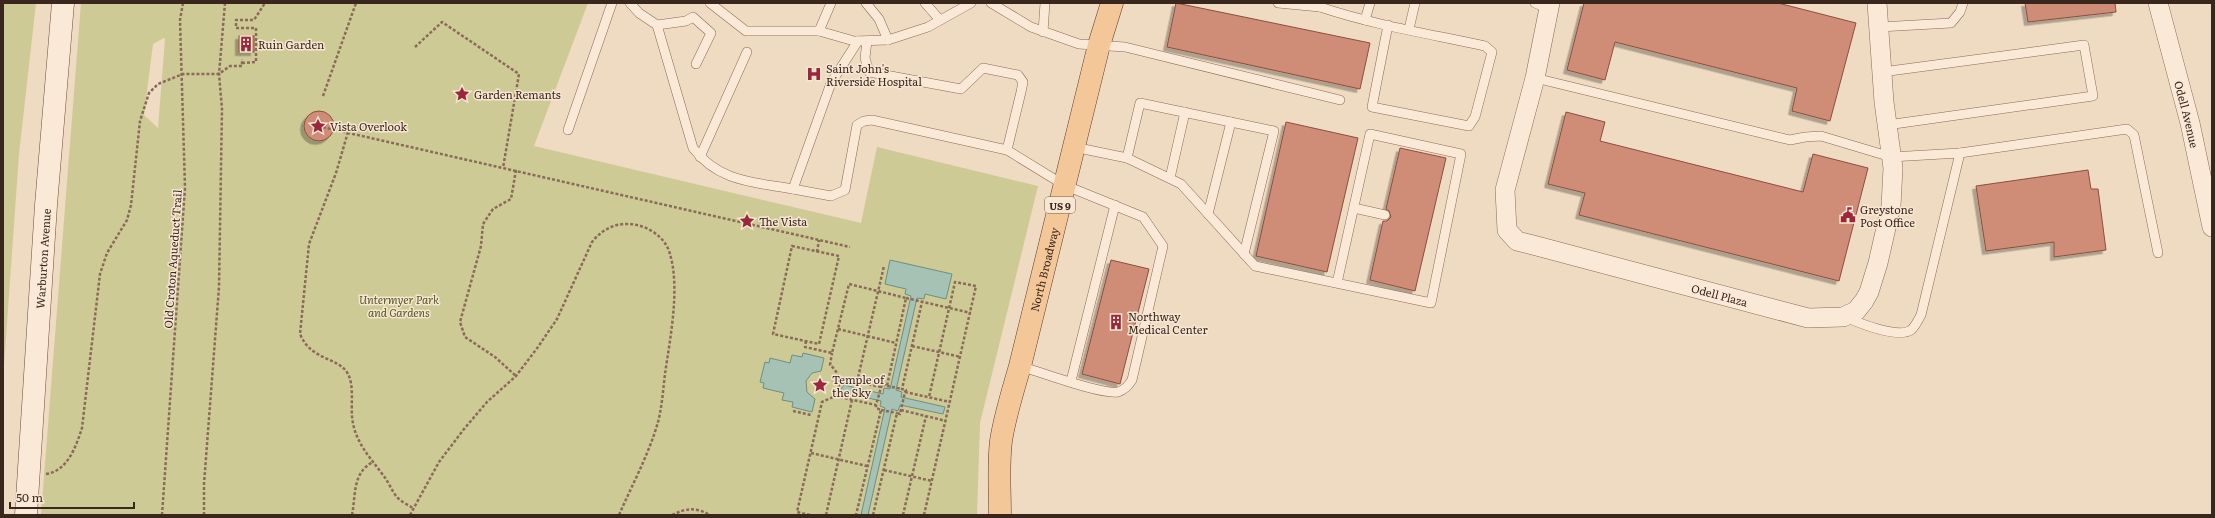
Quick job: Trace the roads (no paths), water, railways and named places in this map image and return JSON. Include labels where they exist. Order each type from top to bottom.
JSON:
[{"type":"main road","name":"North Broadway","points":[[1000,515],[999,469],[1001,441],[1008,406],[1020,366],[1099,45],[1112,3]]},
{"type":"street","name":"Warburton Avenue","points":[[26,515],[46,213],[63,3]]},
{"type":"street","points":[[1843,317],[1856,311],[1864,301],[1872,283],[1891,206],[1893,168],[1887,125],[1877,3]]},
{"type":"street","name":"Odell Avenue","points":[[2158,3],[2190,123],[2212,227]]},
{"type":"street","name":"Odell Plaza","points":[[1545,5],[1535,78],[1505,190],[1507,230],[1517,240],[1808,318],[1843,317]]},
{"type":"lane","points":[[568,130],[612,3]]},
{"type":"lane","points":[[630,3],[640,13],[657,25],[693,148],[700,157],[716,171],[739,180],[831,196],[845,190],[857,125],[864,121],[872,120],[1007,150],[1064,185],[1143,217],[1162,246],[1132,380],[1128,386],[1119,392],[1098,390],[1020,366]]},
{"type":"lane","points":[[710,3],[746,31],[819,31],[862,41],[888,40],[928,27],[971,3]]},
{"type":"lane","points":[[819,31],[831,3]]},
{"type":"lane","points":[[866,3],[879,19],[888,40]]},
{"type":"lane","points":[[925,3],[940,20]]},
{"type":"lane","points":[[990,3],[1031,27],[1079,44],[1125,47],[1340,100]]},
{"type":"lane","points":[[1043,32],[1045,3]]},
{"type":"lane","points":[[1280,3],[1321,5],[1365,20],[1485,46],[1492,52],[1475,116],[1469,126],[1372,107],[1388,25]]},
{"type":"lane","points":[[1365,20],[1370,3]]},
{"type":"lane","points":[[1409,29],[1415,3]]},
{"type":"lane","points":[[1879,26],[1951,23],[1960,12],[1962,3]]},
{"type":"lane","points":[[657,25],[686,21],[693,17],[711,33],[696,64]]},
{"type":"lane","points":[[862,41],[869,72],[961,90],[983,68],[1018,75],[1022,82],[1022,92],[1007,150]]},
{"type":"lane","points":[[793,189],[831,83],[862,41]]},
{"type":"lane","points":[[1882,72],[2084,45],[2092,96],[1887,125]]},
{"type":"lane","points":[[700,157],[747,52]]},
{"type":"lane","points":[[1535,78],[1790,140],[1821,136],[1891,157],[1960,153],[2127,129],[2134,135],[2158,253]]},
{"type":"lane","points":[[1126,158],[1140,103],[1274,131],[1244,254]]},
{"type":"lane","points":[[1170,178],[1185,112]]},
{"type":"lane","points":[[1208,214],[1231,122]]},
{"type":"lane","points":[[1074,148],[1126,158],[1181,184],[1255,266],[1431,303],[1461,154],[1370,134],[1337,283]]},
{"type":"lane","points":[[1843,317],[1872,327],[1903,334],[1912,330],[1921,314],[1960,153]]},
{"type":"lane","points":[[1071,381],[1115,205]]},
{"type":"lane","points":[[1354,208],[1385,215]]},
{"type":"place","name":"Ruin Garden","points":[[246,44]]},
{"type":"place","name":"Saint John's Riverside Hospital","points":[[814,74]]},
{"type":"place","name":"Garden Remants","points":[[462,94]]},
{"type":"place","name":"Vista Overlook","points":[[318,126]]},
{"type":"place","name":"Greystone Post Office","points":[[1848,215]]},
{"type":"place","name":"The Vista","points":[[747,221]]},
{"type":"place","name":"Northway Medical Center","points":[[1116,322]]},
{"type":"place","name":"Temple of the Sky","points":[[820,385]]},
{"type":"park label","name":"Untermyer Park and Gardens","points":[[399,305]]}]
